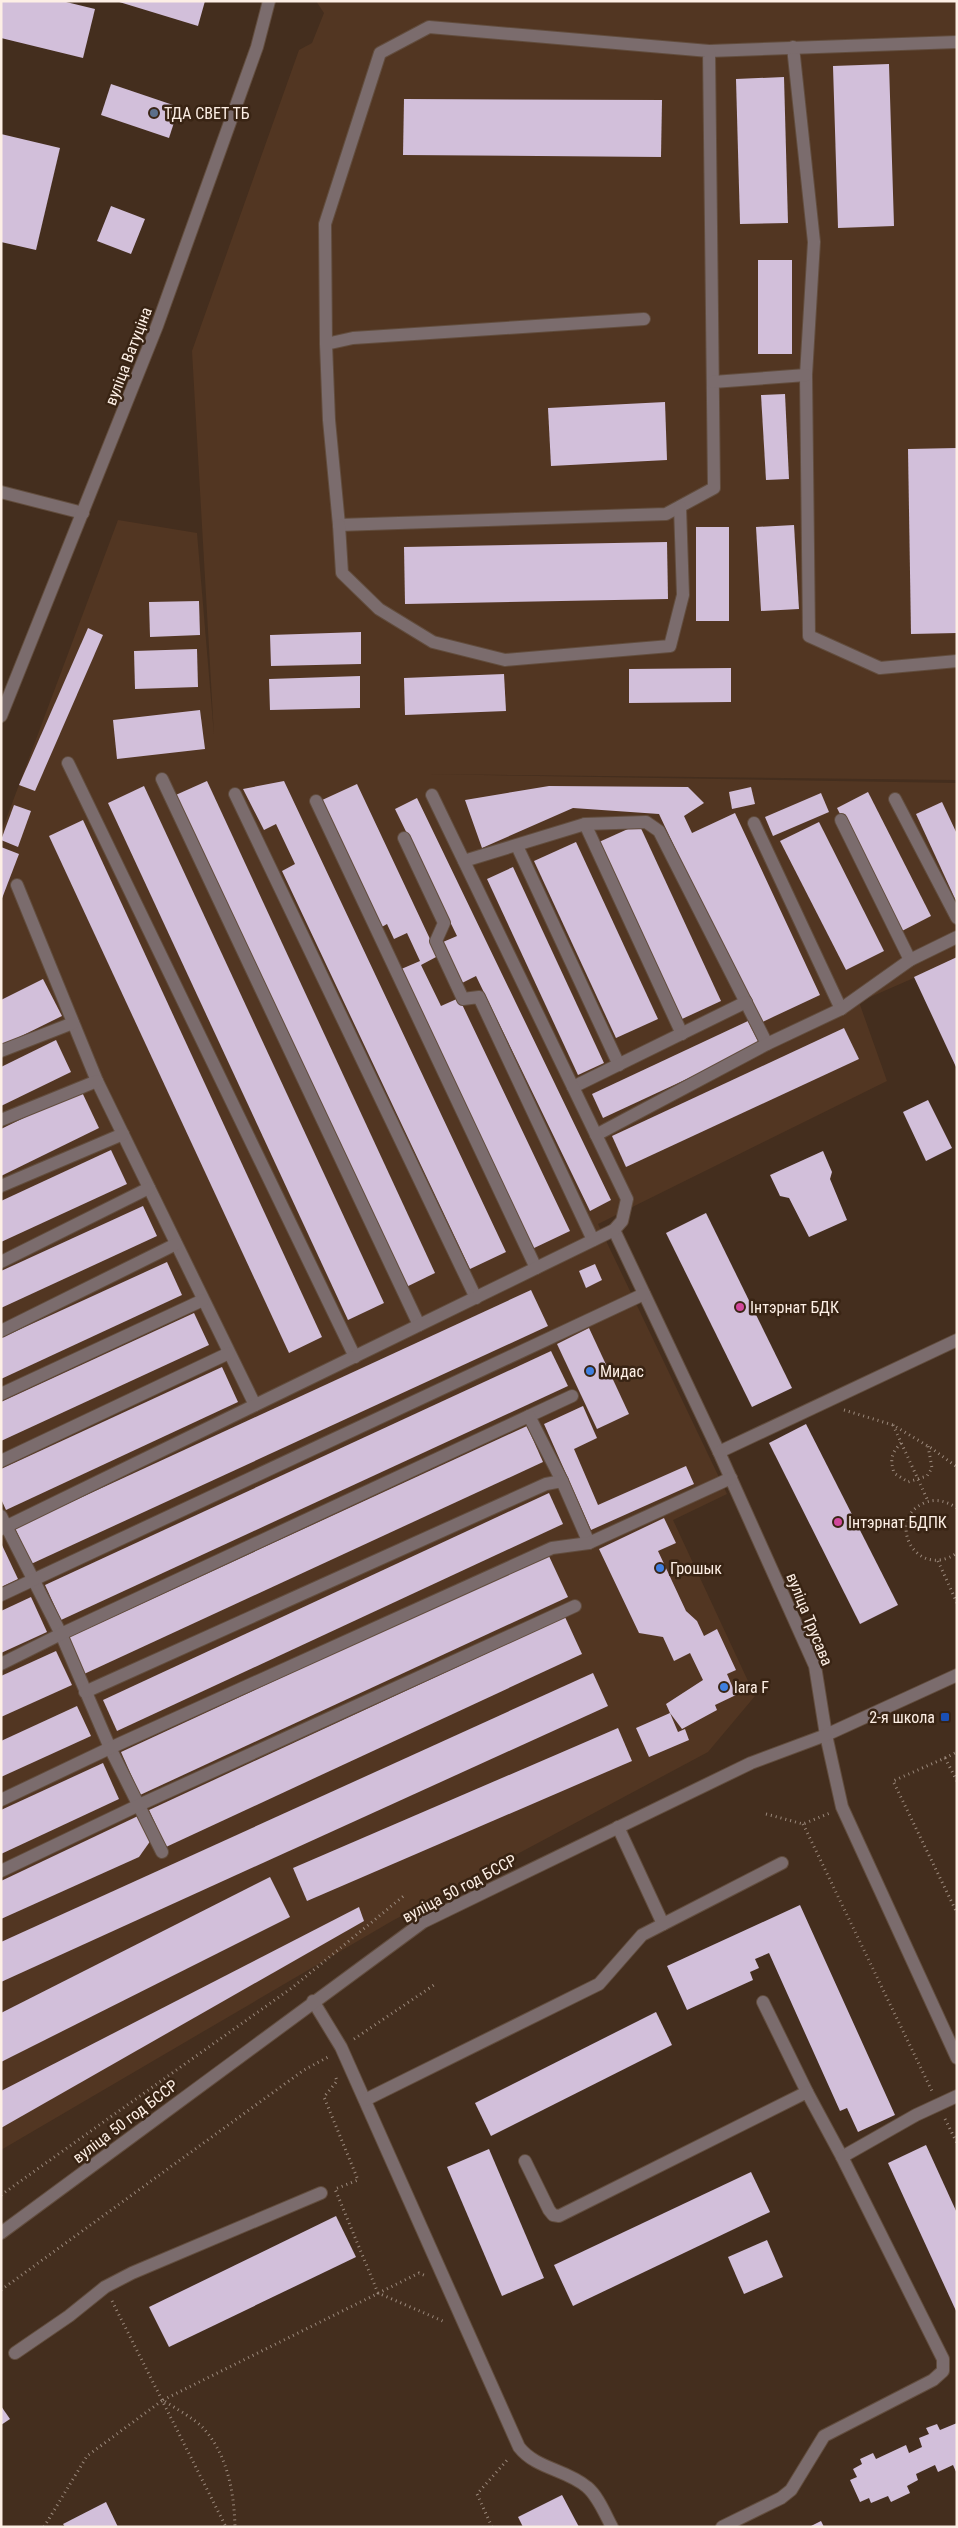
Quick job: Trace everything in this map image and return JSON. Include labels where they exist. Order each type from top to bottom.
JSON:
[{"type":"street","name":"вуліца Ватуціна","points":[[1,716],[160,317],[257,47],[269,1]]},
{"type":"street","points":[[680,507],[683,595],[670,646],[505,660],[433,642],[379,609],[342,572],[329,420],[325,224],[380,53],[429,27],[709,51],[957,42]]},
{"type":"street","points":[[793,47],[814,242],[806,375],[809,636],[880,668],[957,661]]},
{"type":"street","points":[[339,525],[666,514],[714,488],[709,51]]},
{"type":"street","points":[[326,344],[353,338],[644,319]]},
{"type":"street","points":[[713,382],[806,375]]},
{"type":"street","points":[[1,492],[83,513]]},
{"type":"street","points":[[68,763],[355,1357]]},
{"type":"street","points":[[162,779],[419,1325]]},
{"type":"street","points":[[235,794],[476,1298]]},
{"type":"street","points":[[162,1852],[110,1748],[61,1634],[3,1524],[476,1298],[614,1230],[622,1221],[627,1199],[432,795]]},
{"type":"street","points":[[895,799],[957,918]]},
{"type":"street","points":[[316,802],[536,1268]]},
{"type":"street","points":[[841,820],[910,960]]},
{"type":"street","points":[[464,861],[585,824],[646,822],[659,831],[768,1044]]},
{"type":"street","points":[[754,823],[842,1009]]},
{"type":"street","points":[[585,824],[682,1034]]},
{"type":"street","points":[[404,838],[444,922],[436,941],[439,950],[463,999],[479,997],[593,1240]]},
{"type":"street","points":[[517,846],[619,1065]]},
{"type":"street","points":[[17,886],[97,1081],[255,1405]]},
{"type":"street","points":[[596,1135],[768,1044],[842,1009],[910,960],[957,937]]},
{"type":"street","points":[[573,1087],[746,1002]]},
{"type":"street","points":[[1,1051],[73,1023]]},
{"type":"street","points":[[1,1120],[97,1081]]},
{"type":"street","points":[[1,1186],[123,1134]]},
{"type":"street","points":[[1,1262],[149,1188]]},
{"type":"street","name":"вуліца Трусава","points":[[614,1230],[731,1478],[815,1666],[826,1735],[842,1807],[957,2058]]},
{"type":"street","points":[[1,1331],[176,1244]]},
{"type":"street","points":[[1,1595],[644,1294]]},
{"type":"street","points":[[1,1394],[204,1300]]},
{"type":"street","points":[[719,1452],[957,1340]]},
{"type":"street","points":[[1,1461],[229,1353]]},
{"type":"street","points":[[1,1664],[61,1634],[572,1396]]},
{"type":"street","points":[[529,1416],[562,1481],[589,1543]]},
{"type":"street","points":[[1,1800],[110,1748],[552,1548],[589,1543],[731,1478]]},
{"type":"street","points":[[86,1692],[546,1484],[562,1481]]},
{"type":"street","points":[[1,1871],[138,1805],[574,1606]]},
{"type":"street","name":"вуліца 50 год БССР","points":[[1,2233],[312,2001],[423,1922],[751,1762],[826,1735],[957,1675]]},
{"type":"street","points":[[618,1827],[663,1924]]},
{"type":"street","points":[[365,2100],[599,1984],[642,1934],[782,1863]]},
{"type":"street","points":[[312,2001],[342,2047],[519,2447],[526,2456],[536,2463],[587,2487],[594,2495],[612,2527]]},
{"type":"street","points":[[722,2527],[781,2498],[791,2490],[824,2436],[933,2380],[943,2372],[943,2359],[762,2002]]},
{"type":"street","points":[[525,2161],[549,2210],[553,2215],[559,2216],[807,2092]]},
{"type":"street","points":[[842,2157],[916,2115],[957,2096]]},
{"type":"street","points":[[15,2353],[70,2316],[105,2287],[132,2273],[321,2193]]},
{"type":"path","points":[[822,1404],[893,1425],[927,1445],[957,1467]]},
{"type":"path","points":[[893,1425],[928,1501]]},
{"type":"path","points":[[901,1443],[893,1452],[891,1462],[894,1473],[908,1482],[927,1476],[932,1468],[927,1445]]},
{"type":"path","points":[[957,1508],[948,1502],[928,1501],[912,1512],[908,1520],[907,1540],[919,1555],[938,1561],[957,1553]]},
{"type":"path","points":[[938,1561],[957,1603]]},
{"type":"path","points":[[957,1752],[893,1781],[957,1913]]},
{"type":"path","points":[[946,1758],[957,1781]]},
{"type":"path","points":[[766,1814],[803,1824],[830,1813]]},
{"type":"path","points":[[803,1824],[957,2143]]},
{"type":"path","points":[[1,2195],[293,1987],[406,1894]]},
{"type":"path","points":[[1,2290],[304,2070],[329,2056],[434,1985]]},
{"type":"path","points":[[329,2056],[332,2064]]},
{"type":"path","points":[[334,2073],[337,2081],[324,2097],[358,2180],[335,2189],[378,2293],[448,2323],[447,2316]]},
{"type":"path","points":[[44,2527],[87,2456],[164,2400],[419,2273],[432,2278]]},
{"type":"path","points":[[105,2287],[164,2400],[226,2527]]},
{"type":"path","points":[[164,2400],[204,2429],[226,2465],[235,2504],[235,2527]]},
{"type":"path","points":[[492,2527],[477,2494],[519,2447]]},
{"type":"shaded area","points":[[316,1],[957,1],[957,780],[426,774],[957,783],[957,959],[859,1002],[887,1081],[598,1224],[727,1494],[673,1520],[755,1696],[708,1752],[392,1921],[1,2150],[1,833],[118,520],[197,533],[214,735],[192,351],[299,50],[312,43],[324,13]]},
{"type":"building","points":[[1,1],[62,1],[95,9],[83,58],[1,38]]},
{"type":"building","points":[[116,1],[205,1],[198,26]]},
{"type":"building","points":[[889,64],[894,226],[838,228],[833,66]]},
{"type":"building","points":[[784,77],[788,223],[740,224],[736,79]]},
{"type":"building","points":[[111,84],[179,107],[169,138],[101,115]]},
{"type":"building","points":[[404,99],[662,100],[661,157],[403,155]]},
{"type":"building","points":[[1,134],[60,148],[36,250],[1,242]]},
{"type":"building","points":[[111,206],[145,219],[131,254],[97,241]]},
{"type":"building","points":[[758,260],[792,260],[792,354],[758,354]]},
{"type":"building","points":[[785,394],[789,479],[766,480],[761,395]]},
{"type":"building","points":[[665,402],[667,460],[551,466],[548,408]]},
{"type":"building","points":[[957,448],[957,633],[911,634],[908,449]]},
{"type":"building","points":[[794,525],[799,609],[761,611],[756,527]]},
{"type":"building","points":[[696,527],[729,527],[729,621],[696,621]]},
{"type":"building","points":[[667,542],[668,599],[405,604],[404,547]]},
{"type":"building","points":[[199,601],[200,635],[150,637],[149,602]]},
{"type":"building","points":[[88,628],[103,635],[35,791],[19,785]]},
{"type":"building","points":[[361,632],[361,664],[271,666],[270,635]]},
{"type":"building","points":[[197,649],[198,687],[135,689],[134,651]]},
{"type":"building","points":[[731,668],[731,702],[629,703],[629,669]]},
{"type":"building","points":[[504,674],[506,711],[405,715],[404,678]]},
{"type":"building","points":[[360,676],[360,708],[270,710],[269,679]]},
{"type":"building","points":[[200,710],[205,749],[117,759],[113,720]]},
{"type":"building","points":[[207,781],[435,1273],[398,1291],[169,798]]},
{"type":"building","points":[[284,781],[506,1252],[470,1269],[282,871],[295,864],[276,824],[264,830],[243,789]]},
{"type":"building","points":[[357,784],[438,956],[421,965],[441,1006],[459,998],[570,1231],[532,1249],[399,970],[420,961],[407,933],[394,939],[387,924],[380,928],[320,801]]},
{"type":"building","points":[[144,786],[384,1303],[348,1320],[108,803]]},
{"type":"building","points":[[549,786],[688,787],[704,803],[684,816],[692,833],[735,813],[820,995],[758,1024],[659,814],[573,808],[482,848],[465,800]]},
{"type":"building","points":[[751,787],[755,804],[732,809],[729,792]]},
{"type":"building","points":[[868,792],[931,916],[900,932],[837,808]]},
{"type":"building","points":[[821,793],[829,812],[773,836],[765,817]]},
{"type":"building","points":[[417,798],[611,1200],[590,1211],[476,976],[462,983],[443,942],[457,936],[395,809]]},
{"type":"building","points":[[942,802],[957,834],[957,903],[916,814]]},
{"type":"building","points":[[14,805],[31,811],[18,847],[1,840]]},
{"type":"building","points":[[83,820],[322,1337],[289,1353],[49,836]]},
{"type":"building","points":[[819,822],[884,951],[846,970],[780,841]]},
{"type":"building","points":[[639,824],[721,1001],[682,1019],[599,842]]},
{"type":"building","points":[[576,842],[658,1019],[616,1038],[534,861]]},
{"type":"building","points":[[1,847],[19,854],[1,901]]},
{"type":"building","points":[[513,867],[604,1063],[578,1075],[487,879]]},
{"type":"building","points":[[957,957],[957,1069],[914,977]]},
{"type":"building","points":[[43,979],[62,1016],[1,1046],[1,1000]]},
{"type":"building","points":[[748,1021],[760,1045],[603,1118],[592,1094]]},
{"type":"building","points":[[844,1028],[859,1059],[626,1167],[612,1136]]},
{"type":"building","points":[[56,1040],[71,1072],[1,1106],[1,1067]]},
{"type":"building","points":[[81,1090],[99,1128],[1,1176],[1,1129]]},
{"type":"building","points":[[928,1100],[952,1148],[926,1161],[903,1112]]},
{"type":"building","points":[[111,1150],[127,1184],[1,1242],[1,1201]]},
{"type":"building","points":[[823,1151],[832,1172],[830,1179],[847,1220],[809,1237],[789,1198],[780,1196],[770,1175]]},
{"type":"building","points":[[143,1206],[157,1236],[1,1308],[1,1271]]},
{"type":"building","points":[[706,1213],[792,1388],[752,1407],[666,1233]]},
{"type":"building","points":[[167,1262],[182,1295],[1,1379],[1,1338]]},
{"type":"building","points":[[595,1264],[602,1280],[586,1288],[579,1271]]},
{"type":"building","points":[[531,1290],[548,1326],[31,1564],[15,1528]]},
{"type":"building","points":[[194,1313],[209,1345],[1,1441],[1,1402]]},
{"type":"building","points":[[589,1328],[629,1414],[597,1429],[557,1344]]},
{"type":"building","points":[[551,1351],[568,1386],[61,1620],[45,1585]]},
{"type":"building","points":[[222,1367],[238,1402],[6,1510],[1,1499],[1,1469]]},
{"type":"building","points":[[583,1406],[597,1438],[574,1449],[598,1505],[686,1466],[694,1484],[591,1530],[544,1424]]},
{"type":"building","points":[[806,1424],[898,1605],[860,1624],[769,1443]]},
{"type":"building","points":[[527,1426],[543,1462],[84,1674],[67,1638]]},
{"type":"building","points":[[549,1493],[563,1524],[117,1731],[103,1700]]},
{"type":"building","points":[[664,1518],[676,1543],[658,1551],[686,1611],[697,1621],[704,1636],[717,1629],[736,1670],[727,1674],[736,1695],[715,1705],[717,1710],[682,1729],[666,1704],[703,1680],[690,1653],[674,1661],[663,1637],[639,1633],[599,1549]]},
{"type":"building","points":[[1,1543],[18,1579],[1,1587]]},
{"type":"building","points":[[548,1554],[568,1597],[140,1795],[121,1752]]},
{"type":"building","points":[[31,1597],[47,1632],[1,1653],[1,1611]]},
{"type":"building","points":[[565,1617],[582,1654],[166,1847],[149,1810]]},
{"type":"building","points":[[56,1651],[72,1685],[1,1717],[1,1676]]},
{"type":"building","points":[[593,1673],[608,1706],[1,1982],[1,1942]]},
{"type":"building","points":[[77,1706],[91,1736],[1,1777],[1,1741]]},
{"type":"building","points":[[670,1713],[678,1732],[685,1729],[689,1740],[649,1757],[636,1728]]},
{"type":"building","points":[[618,1728],[632,1761],[307,1901],[293,1868]]},
{"type":"building","points":[[103,1763],[119,1799],[1,1854],[1,1810]]},
{"type":"building","points":[[138,1816],[151,1840],[139,1857],[1,1919],[1,1881]]},
{"type":"building","points":[[270,1877],[290,1917],[1,2062],[1,2013]]},
{"type":"building","points":[[800,1905],[895,2115],[858,2132],[847,2108],[840,2111],[769,1953],[755,1959],[759,1968],[750,1972],[753,1980],[687,2010],[667,1966]]},
{"type":"building","points":[[359,1907],[364,1921],[1,2128],[1,2091]]},
{"type":"building","points":[[656,2012],[672,2045],[491,2136],[475,2103]]},
{"type":"building","points":[[926,2145],[957,2213],[957,2313],[888,2163]]},
{"type":"building","points":[[489,2149],[544,2278],[502,2296],[447,2167]]},
{"type":"building","points":[[751,2172],[770,2212],[573,2306],[554,2265]]},
{"type":"building","points":[[336,2216],[356,2257],[169,2347],[149,2307]]},
{"type":"building","points":[[767,2240],[783,2277],[744,2294],[728,2257]]},
{"type":"building","points":[[1,2406],[10,2419],[1,2425]]},
{"type":"building","points":[[957,2423],[957,2474],[953,2465],[938,2472],[935,2465],[916,2474],[918,2480],[907,2486],[910,2493],[891,2502],[888,2496],[871,2503],[869,2498],[860,2502],[850,2480],[857,2477],[853,2469],[862,2464],[860,2459],[873,2453],[876,2459],[906,2445],[909,2453],[922,2447],[919,2438],[929,2434],[926,2428],[937,2424],[940,2430]]},
{"type":"building","points":[[562,2495],[579,2527],[523,2527],[518,2517]]},
{"type":"building","points":[[106,2502],[118,2527],[65,2527],[63,2524]]},
{"type":"building","points":[[821,2521],[824,2527],[809,2527]]},
{"type":"place","name":"ТДА СВЕТ ТБ","points":[[154,113]]},
{"type":"place","name":"Інтэрнат БДК","points":[[740,1307]]},
{"type":"place","name":"Мидас","points":[[590,1371]]},
{"type":"place","name":"Інтэрнат БДПК","points":[[838,1522]]},
{"type":"place","name":"Грошык","points":[[660,1568]]},
{"type":"place","name":"lara F","points":[[724,1687]]},
{"type":"place","name":"2-я школа","points":[[945,1717]]}]
